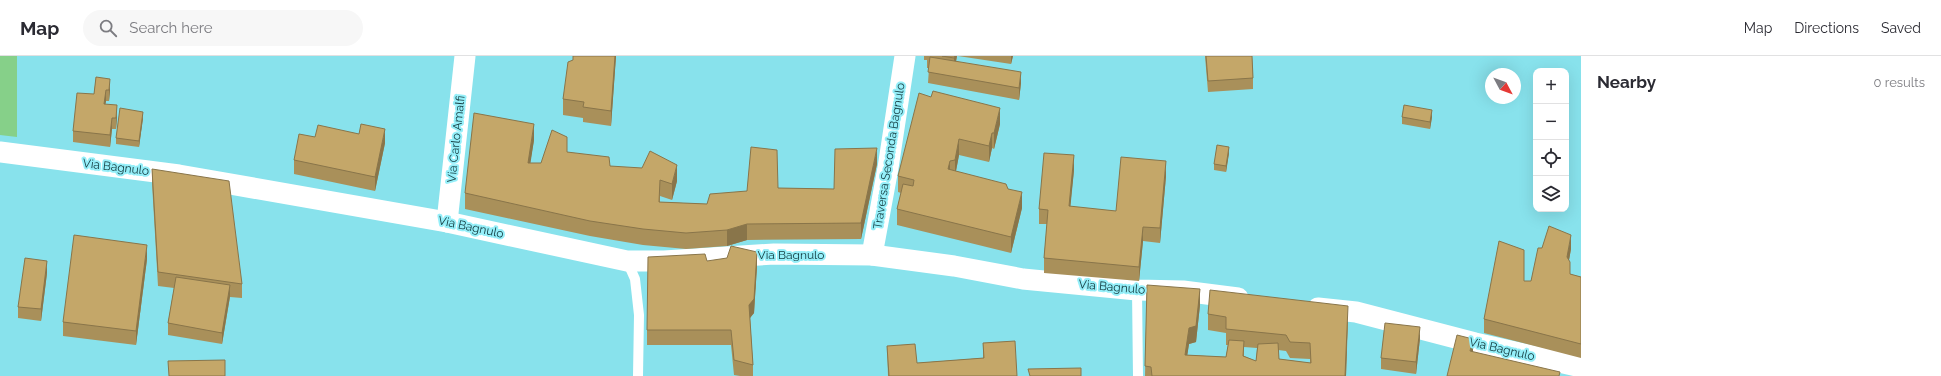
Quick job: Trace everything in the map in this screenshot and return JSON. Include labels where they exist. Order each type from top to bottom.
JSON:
[{"type":"street","name":"Via Carlo Amalfi","points":[[447,222],[465,56]]},
{"type":"street","name":"Traversa Seconda Bagnulo","points":[[872,255],[888,168],[905,56]]},
{"type":"street","name":"Via Bagnulo","points":[[0,152],[179,175],[447,222],[627,261],[664,261],[774,254],[872,255],[954,266],[1023,279],[1137,290],[1183,291],[1254,300]]},
{"type":"street","name":"Via Bagnulo","points":[[1301,306],[1356,312],[1475,343],[1581,367]]},
{"type":"lane","points":[[627,261],[635,279],[639,315],[638,376]]},
{"type":"lane","points":[[1137,290],[1138,376]]},
{"type":"green space","points":[[0,56],[17,56],[17,137],[0,135]]},
{"type":"building","points":[[573,56],[615,56],[611,111],[583,107],[584,102],[563,99],[568,62],[573,60]]},
{"type":"building","points":[[942,56],[955,56],[954,58]]},
{"type":"building","points":[[1206,56],[1252,56],[1253,78],[1208,81]]},
{"type":"building","points":[[930,57],[1021,72],[1019,88],[928,72]]},
{"type":"building","points":[[96,77],[110,79],[109,90],[106,90],[104,104],[117,105],[116,118],[112,118],[110,135],[73,131],[77,93],[94,94]]},
{"type":"building","points":[[933,91],[1000,108],[989,146],[959,139],[955,160],[950,161],[948,169],[1006,184],[1008,189],[1022,192],[1011,237],[897,209],[903,184],[913,186],[914,180],[898,176],[919,93],[931,97]]},
{"type":"building","points":[[1404,105],[1432,110],[1430,122],[1402,117]]},
{"type":"building","points":[[120,108],[143,112],[139,141],[116,138]]},
{"type":"building","points":[[474,113],[534,124],[528,163],[541,163],[552,130],[567,137],[567,152],[609,157],[610,166],[642,168],[650,151],[677,165],[672,184],[660,180],[659,202],[707,204],[710,194],[747,191],[751,147],[777,150],[778,188],[834,189],[835,149],[877,148],[861,223],[747,224],[727,230],[686,233],[643,229],[590,221],[465,193]]},
{"type":"building","points":[[361,124],[385,129],[375,177],[294,160],[299,134],[315,137],[318,125],[359,134]]},
{"type":"building","points":[[1217,145],[1229,147],[1226,166],[1214,164]]},
{"type":"building","points":[[1044,153],[1074,155],[1069,206],[1116,211],[1121,157],[1166,161],[1160,228],[1143,227],[1139,267],[1044,258],[1048,210],[1039,209]]},
{"type":"building","points":[[152,169],[229,181],[242,284],[158,272]]},
{"type":"building","points":[[1549,226],[1571,235],[1567,257],[1570,262],[1570,274],[1581,277],[1581,344],[1484,319],[1499,241],[1524,250],[1524,281],[1531,281],[1538,248],[1542,248]]},
{"type":"building","points":[[74,235],[147,245],[136,331],[63,322]]},
{"type":"building","points":[[731,246],[757,252],[754,299],[749,305],[753,365],[734,360],[731,330],[647,330],[648,257],[705,254],[707,261],[727,258]]},
{"type":"building","points":[[25,258],[47,261],[41,309],[18,307]]},
{"type":"building","points":[[176,277],[230,285],[222,333],[168,323]]},
{"type":"building","points":[[1147,285],[1200,289],[1196,326],[1189,328],[1185,355],[1226,357],[1229,340],[1244,341],[1243,356],[1256,361],[1258,344],[1278,343],[1279,359],[1311,363],[1310,343],[1290,342],[1286,335],[1226,329],[1226,317],[1208,314],[1210,290],[1348,306],[1345,376],[1152,376],[1151,367],[1145,366]]},
{"type":"building","points":[[1385,323],[1420,327],[1416,362],[1381,358]]},
{"type":"building","points":[[1457,335],[1473,339],[1470,351],[1560,372],[1559,376],[1447,376]]},
{"type":"building","points":[[1015,341],[1017,376],[889,376],[887,346],[915,344],[917,363],[984,358],[983,343]]},
{"type":"building","points":[[225,360],[225,376],[169,376],[168,361]]},
{"type":"building","points":[[1081,368],[1081,376],[1030,376],[1028,369]]}]
